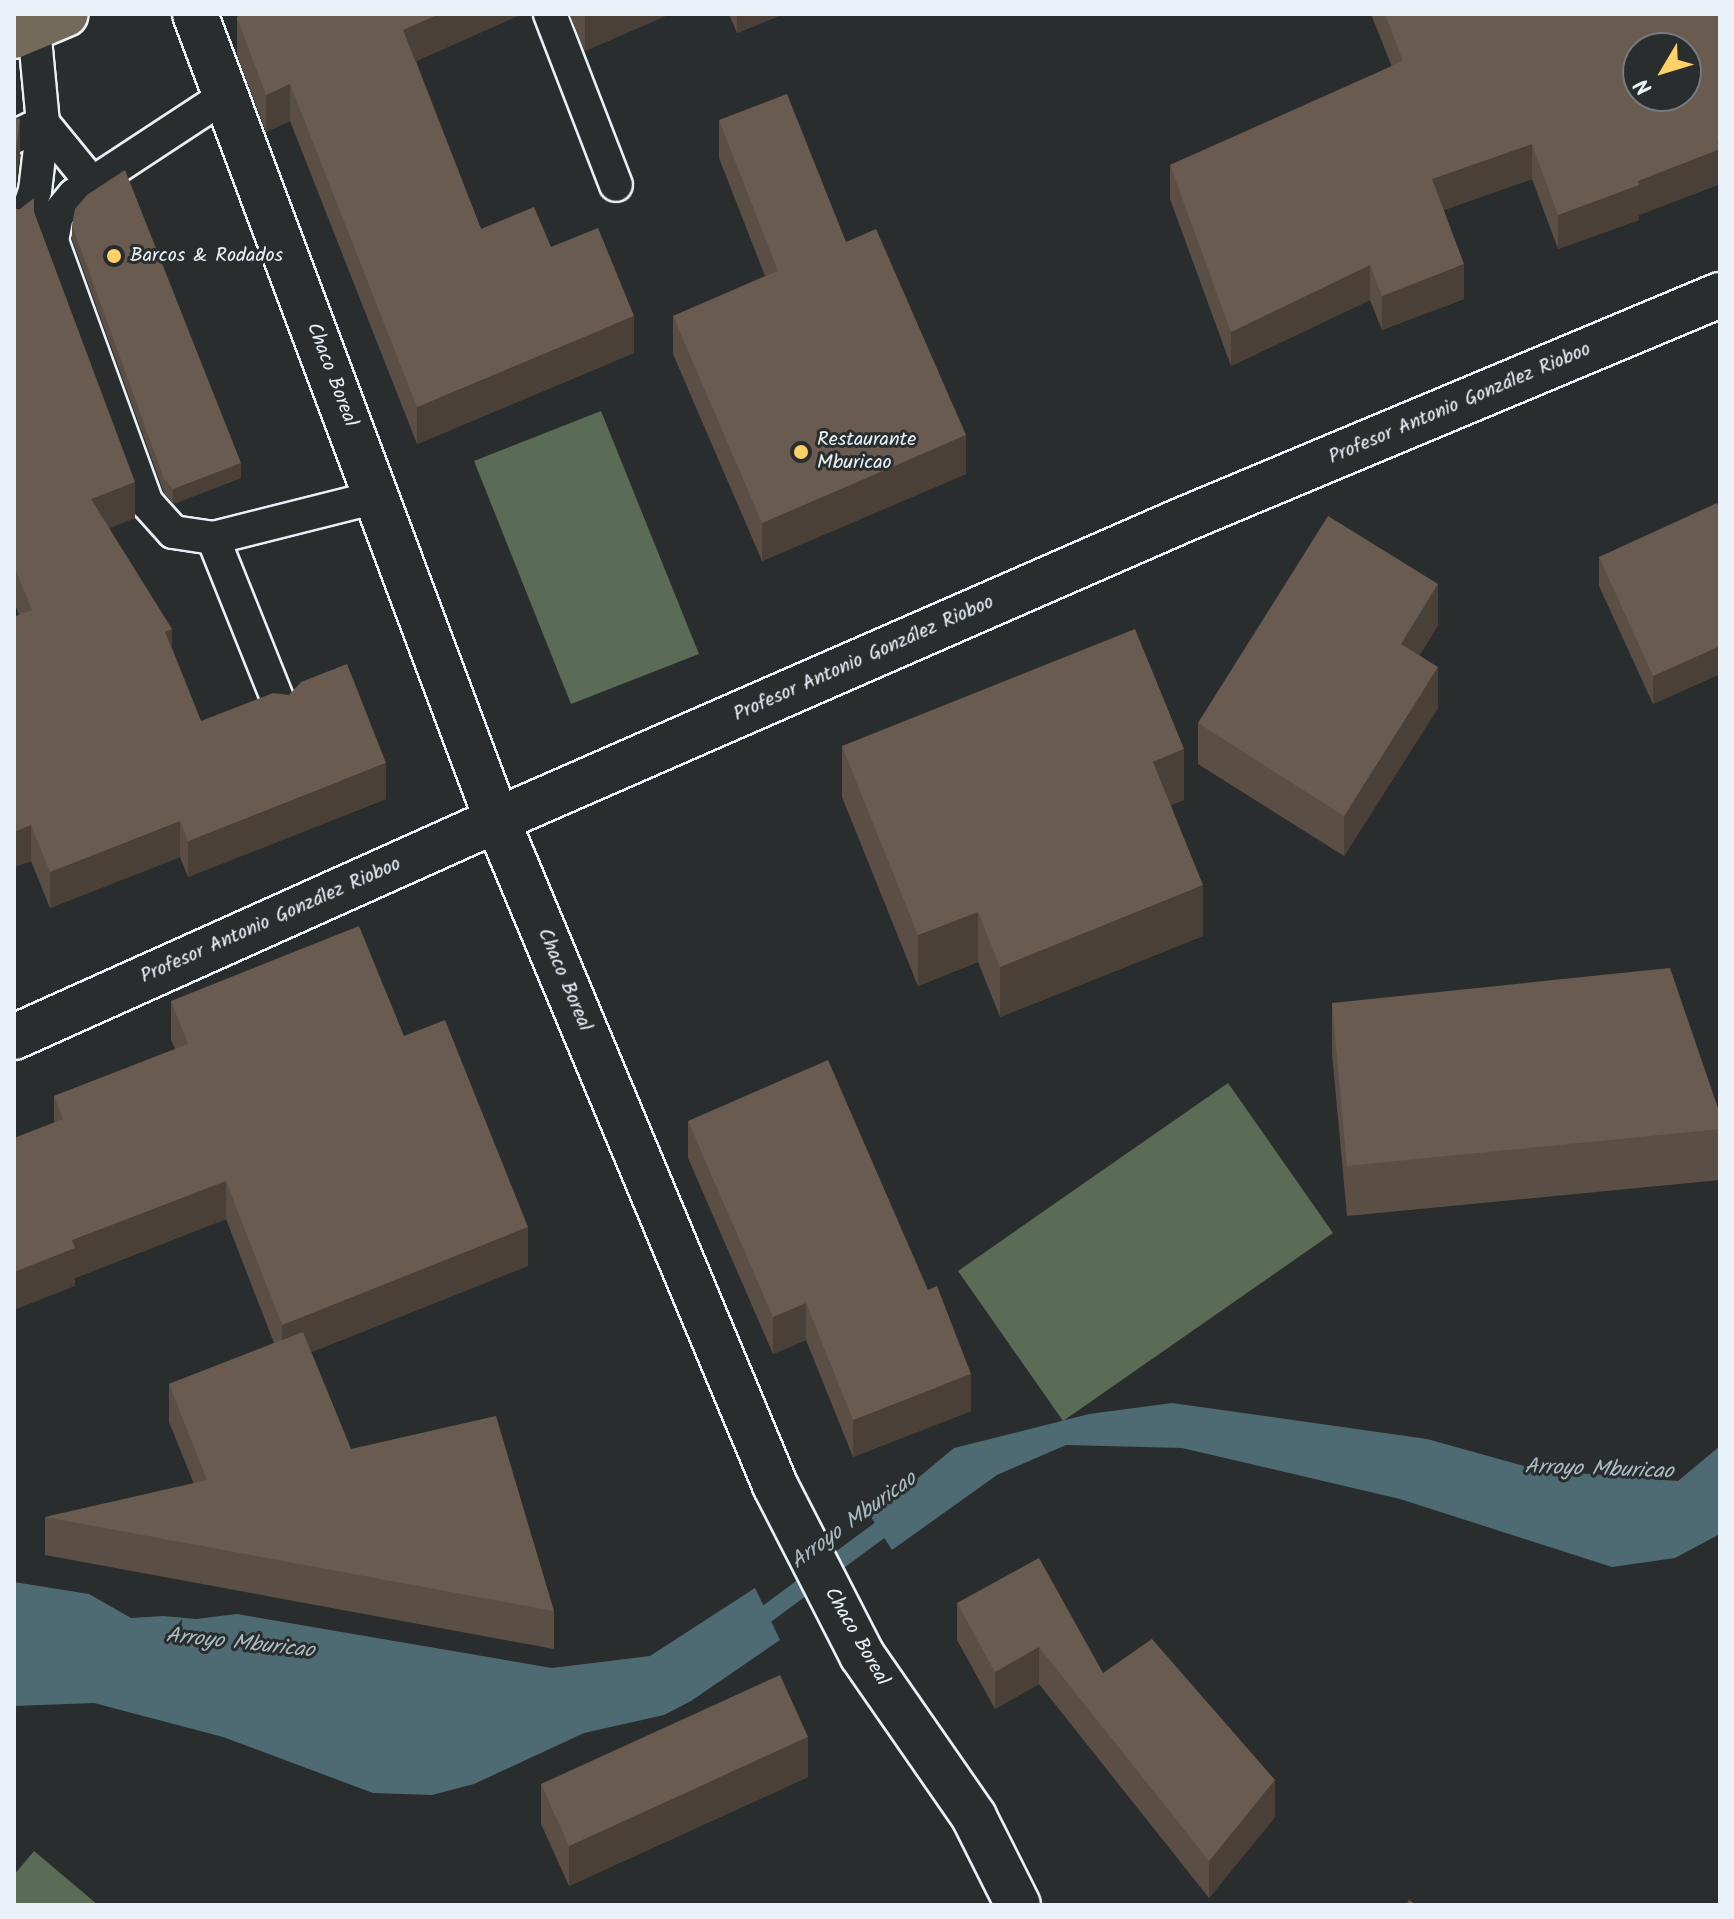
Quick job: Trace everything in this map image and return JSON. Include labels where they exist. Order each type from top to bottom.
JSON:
[{"type":"main road","name":"Chaco Boreal","points":[[195,14],[497,820],[775,1485],[862,1655],[974,1817],[1018,1905]]},
{"type":"main road","name":"Profesor Antonio González Rioboo","points":[[14,1037],[497,820],[1185,519],[1720,295]]},
{"type":"lane","points":[[550,14],[616,185]]},
{"type":"lane","points":[[14,227],[27,214],[35,191],[43,123],[38,26]]},
{"type":"lane","points":[[225,96],[74,195],[57,215],[52,241],[147,503],[173,532],[213,538],[376,497]]},
{"type":"lane","points":[[43,123],[92,183]]},
{"type":"lane","points":[[14,137],[43,123]]},
{"type":"lane","points":[[213,538],[283,713]]},
{"type":"green space","points":[[601,411],[699,654],[571,704],[474,461]]},
{"type":"green space","points":[[1228,1083],[1333,1233],[1063,1421],[958,1271]]},
{"type":"green space","points":[[34,1851],[98,1905],[14,1905],[14,1875]]},
{"type":"water","points":[[1172,1403],[1427,1439],[1539,1470],[1678,1481],[1720,1446],[1720,1534],[1675,1558],[1612,1567],[1400,1499],[1182,1448],[1066,1445],[997,1475],[892,1550],[871,1517],[954,1448],[1089,1414]]},
{"type":"water","points":[[14,1582],[89,1594],[131,1618],[163,1616],[196,1619],[237,1614],[552,1668],[650,1656],[755,1588],[780,1640],[691,1701],[664,1715],[584,1733],[474,1784],[432,1795],[373,1793],[223,1737],[94,1703],[14,1706]]},
{"type":"building","points":[[239,14],[439,14],[403,30],[481,229],[534,207],[551,247],[598,228],[634,316],[417,407],[290,84],[266,95],[237,18]]},
{"type":"building","points":[[1385,14],[1720,14],[1720,141],[1717,142],[1720,149],[1638,181],[1639,185],[1558,215],[1532,144],[1432,179],[1464,264],[1382,296],[1370,265],[1231,332],[1170,165],[1403,61]]},
{"type":"building","points":[[787,94],[846,242],[876,229],[966,435],[762,523],[673,316],[778,271],[719,120]]},
{"type":"building","points":[[14,118],[20,119],[14,158]]},
{"type":"building","points":[[125,170],[241,463],[173,489],[164,479],[72,225],[75,209],[87,195]]},
{"type":"building","points":[[34,198],[34,212],[135,482],[91,499],[172,629],[165,632],[201,721],[273,693],[289,695],[301,682],[347,664],[386,763],[188,841],[180,821],[50,872],[31,825],[14,832],[14,617],[32,610],[14,566],[14,209],[20,209]]},
{"type":"building","points":[[1717,503],[1720,509],[1720,646],[1653,676],[1599,557]]},
{"type":"building","points":[[1328,516],[1438,584],[1401,644],[1438,667],[1344,816],[1198,723]]},
{"type":"building","points":[[1135,629],[1184,749],[1153,762],[1203,885],[1000,967],[978,912],[918,935],[842,746]]},
{"type":"building","points":[[359,926],[404,1036],[445,1020],[528,1227],[282,1325],[226,1181],[72,1240],[75,1248],[14,1272],[14,1138],[63,1119],[54,1096],[188,1044],[171,1001]]},
{"type":"building","points":[[1670,968],[1720,1114],[1720,1129],[1347,1166],[1332,1003]]},
{"type":"building","points":[[828,1060],[928,1290],[937,1286],[971,1374],[853,1420],[806,1303],[773,1317],[688,1121]]},
{"type":"building","points":[[303,1332],[351,1449],[496,1416],[554,1611],[45,1517],[207,1480],[169,1384]]},
{"type":"building","points":[[1039,1558],[1103,1673],[1152,1639],[1275,1780],[1209,1861],[1039,1647],[995,1672],[957,1603]]},
{"type":"building","points":[[780,1675],[808,1737],[569,1846],[541,1784]]},
{"type":"waterway","name":"Arroyo Mburicao","points":[[749,1627],[899,1516]]},
{"type":"place","name":"Barcos & Rodados","points":[[114,256]]},
{"type":"place","name":"Restaurante Mburicao","points":[[801,452]]}]
